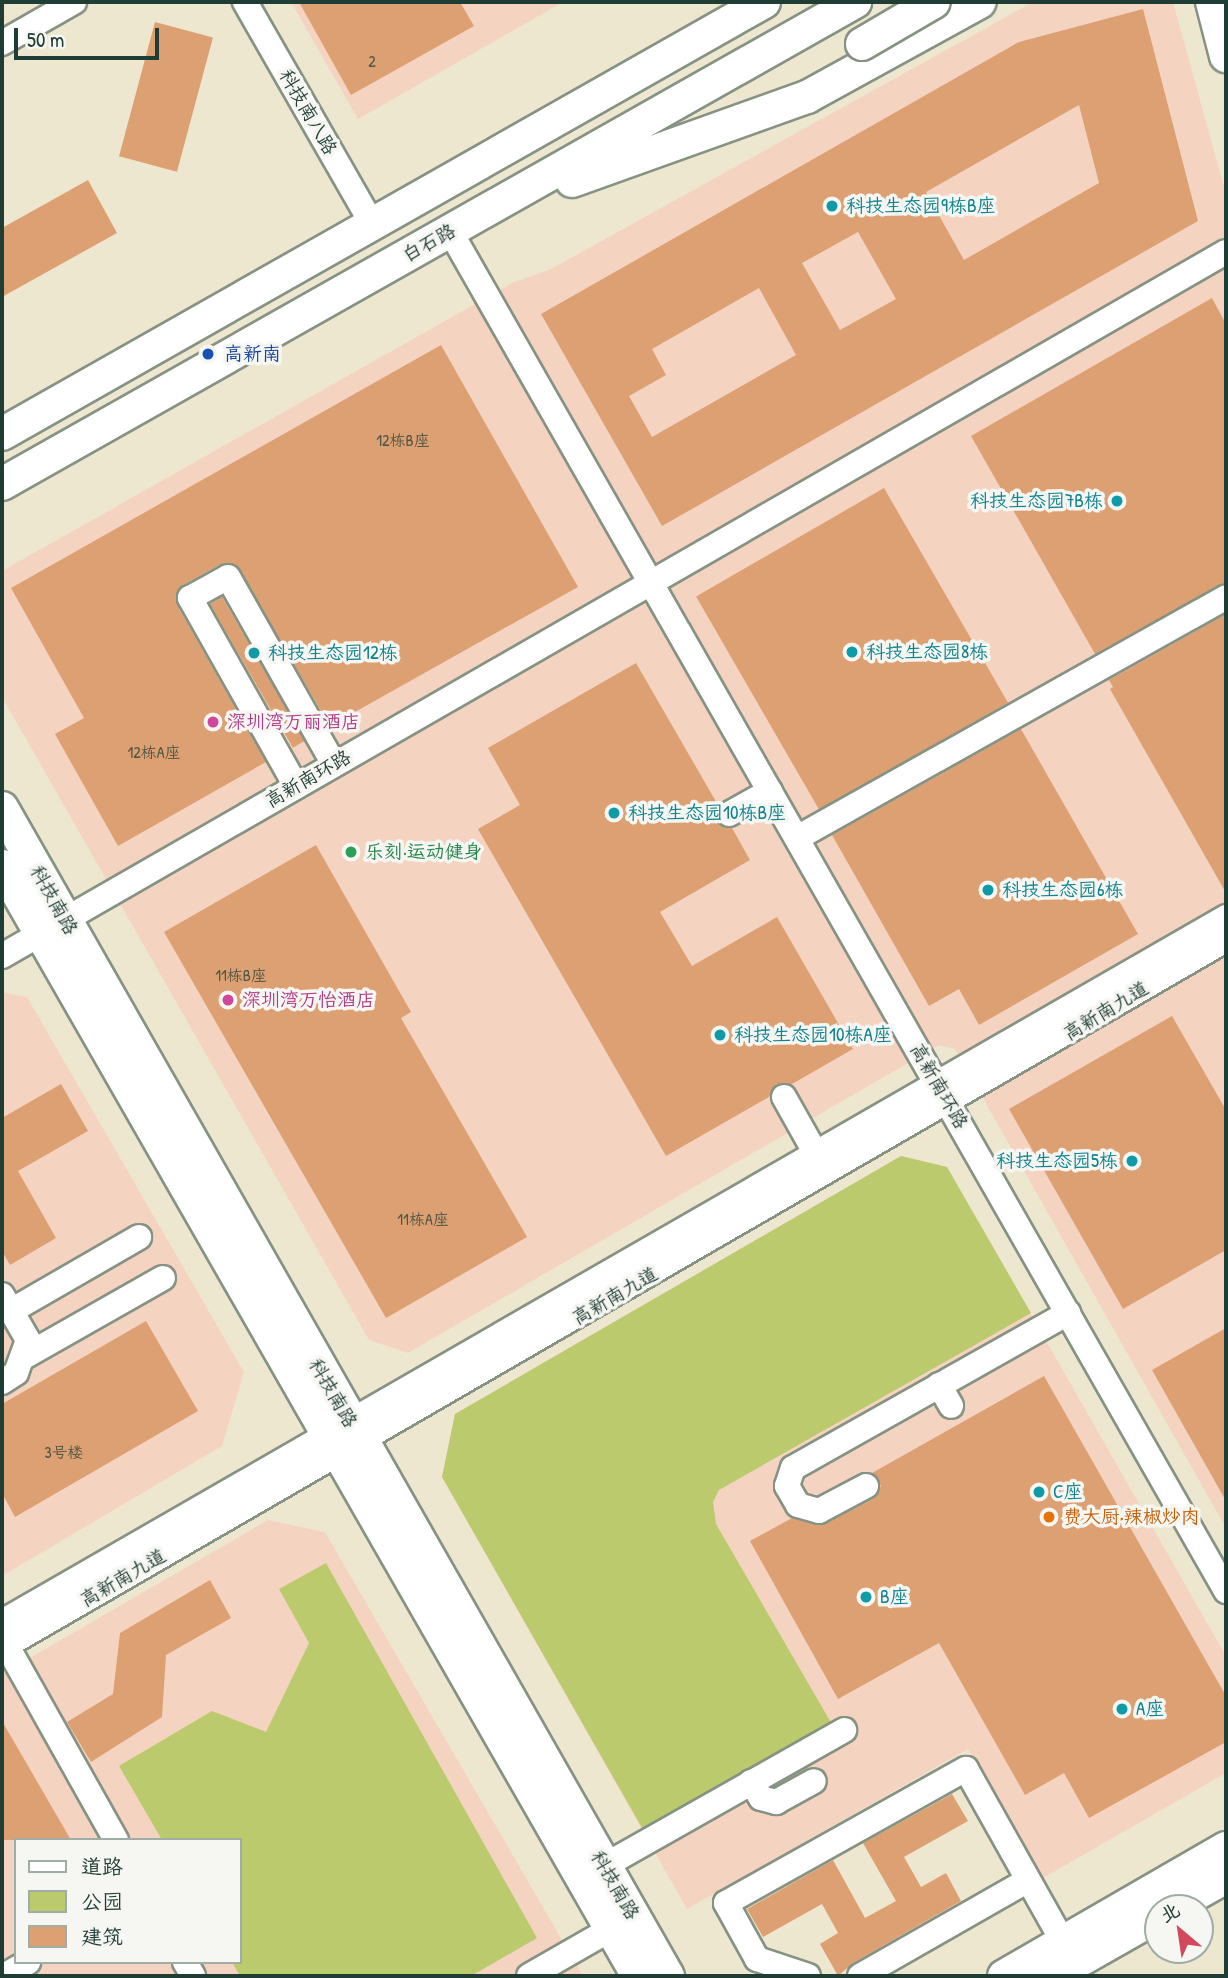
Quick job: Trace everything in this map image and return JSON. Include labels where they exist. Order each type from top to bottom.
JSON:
[{"type":"main road","points":[[587,99],[721,2]]},
{"type":"main road","points":[[2,434],[587,99],[764,2]]},
{"type":"main road","name":"白石路","points":[[2,484],[855,2]]},
{"type":"main road","points":[[703,135],[934,2]]},
{"type":"main road","points":[[498,206],[807,97],[980,2]]},
{"type":"main road","points":[[1212,2],[1226,55]]},
{"type":"main road","name":"科技南路","points":[[2,808],[52,927],[344,1438],[638,1976]]},
{"type":"main road","name":"科技南路","points":[[2,866],[52,927]]},
{"type":"main road","name":"科技南路","points":[[344,1438],[604,1866],[667,1976]]},
{"type":"main road","points":[[1004,1976],[1226,1848]]},
{"type":"main road","points":[[1196,1894],[1226,1877]]},
{"type":"main road","points":[[1052,1976],[1144,1924]]},
{"type":"street","points":[[2,43],[74,2]]},
{"type":"street","name":"科技南八路","points":[[245,2],[371,222]]},
{"type":"street","name":"高新南环路","points":[[450,231],[1068,1313],[1217,1554],[1226,1591]]},
{"type":"street","points":[[650,581],[1225,256]]},
{"type":"street","points":[[296,786],[190,598],[228,577],[334,764]]},
{"type":"street","name":"高新南环路","points":[[2,956],[650,581]]},
{"type":"street","points":[[797,838],[1226,597]]},
{"type":"street","points":[[729,814],[770,791]]},
{"type":"street","name":"高新南九道","points":[[344,1438],[816,1154],[943,1094],[1226,917]]},
{"type":"street","name":"高新南九道","points":[[3,1638],[344,1438],[943,1094],[1226,940]]},
{"type":"street","points":[[784,1097],[816,1154]]},
{"type":"street","points":[[2,1382],[16,1373],[28,1340],[6,1303],[139,1237]]},
{"type":"street","points":[[22,1358],[163,1278]]},
{"type":"street","points":[[866,1486],[820,1511],[798,1505],[787,1486],[793,1468],[945,1396],[1068,1313]]},
{"type":"street","points":[[3,1638],[115,1838]]},
{"type":"street","points":[[604,1866],[844,1730]]},
{"type":"street","points":[[808,1976],[757,1959],[726,1903],[966,1769],[1063,1942]]},
{"type":"street","points":[[751,1782],[761,1798],[776,1802],[814,1780]]},
{"type":"street","points":[[860,1976],[1028,1880]]},
{"type":"street","points":[[529,1976],[611,1929]]},
{"type":"street","points":[[4,1976],[25,1964]]},
{"type":"shaded area","points":[[291,2],[563,2],[358,119]]},
{"type":"shaded area","points":[[1033,2],[1173,2],[1226,194],[1226,1528],[955,1049],[939,1045],[408,1353],[369,1340],[2,697],[2,571],[512,283],[551,269]]},
{"type":"shaded area","points":[[2,992],[27,997],[244,1372],[222,1446],[2,1576]]},
{"type":"shaded area","points":[[901,1156],[947,1167],[1226,1656],[1226,1773],[1043,1878],[968,1749],[687,1909],[442,1477],[455,1414]]},
{"type":"shaded area","points":[[268,1520],[325,1532],[583,1976],[2,1976],[2,1674]]},
{"type":"green space","points":[[901,1156],[947,1167],[1031,1313],[719,1490],[713,1502],[716,1524],[833,1726],[645,1833],[442,1477],[455,1414]]},
{"type":"green space","points":[[326,1563],[537,1938],[471,1976],[240,1976],[233,1964],[242,1964],[242,1838],[161,1838],[119,1766],[212,1711],[266,1732],[309,1643],[279,1589]]},
{"type":"building","points":[[299,2],[460,2],[474,26],[351,95]]},
{"type":"building","name":"科技生态园9栋B座","points":[[1143,9],[1198,221],[662,526],[541,314],[1019,42]],"holes":[[[1079,105],[1099,183],[964,260],[926,192]],[[858,232],[896,299],[840,330],[802,263]],[[759,288],[796,355],[652,437],[629,396],[666,375],[652,349]]]},
{"type":"building","points":[[155,22],[213,38],[177,172],[119,156]]},
{"type":"building","points":[[88,180],[117,233],[2,297],[2,228]]},
{"type":"building","name":"科技生态园7B栋","points":[[1212,298],[1226,324],[1226,582],[1095,654],[971,436]]},
{"type":"building","name":"科技生态园12栋","points":[[441,345],[578,587],[330,726],[236,565],[221,564],[183,585],[177,591],[177,605],[266,762],[118,846],[55,734],[84,718],[11,588]]},
{"type":"building","name":"科技生态园8栋","points":[[884,488],[1008,703],[820,811],[696,596]]},
{"type":"building","points":[[222,597],[305,741],[293,748],[210,604]]},
{"type":"building","points":[[1226,614],[1226,893],[1110,689],[1113,687],[1109,680]]},
{"type":"building","points":[[636,663],[718,805],[716,822],[732,828],[750,860],[660,912],[692,966],[777,917],[853,1049],[792,1084],[776,1084],[769,1097],[666,1156],[478,829],[520,805],[488,748]]},
{"type":"building","name":"科技生态园6栋","points":[[1021,729],[1138,934],[979,1025],[959,989],[929,1006],[832,835]]},
{"type":"building","points":[[316,845],[411,1012],[401,1018],[527,1237],[386,1318],[164,932]]},
{"type":"building","name":"科技生态园5栋","points":[[1172,1016],[1226,1110],[1226,1250],[1123,1309],[1009,1109]]},
{"type":"building","points":[[61,1084],[88,1131],[18,1171],[56,1238],[10,1265],[2,1251],[2,1118]]},
{"type":"building","points":[[146,1321],[198,1411],[15,1517],[2,1493],[2,1404]]},
{"type":"building","points":[[1226,1328],[1226,1501],[1152,1370]]},
{"type":"building","points":[[1044,1376],[1226,1696],[1226,1742],[1089,1818],[1064,1773],[1025,1795],[939,1643],[838,1699],[750,1541],[792,1518],[825,1524],[873,1499],[881,1486],[872,1473]]},
{"type":"building","points":[[210,1580],[231,1618],[166,1655],[162,1717],[91,1762],[67,1722],[113,1694],[120,1633]]},
{"type":"building","points":[[2,1721],[70,1838],[2,1840]]},
{"type":"building","points":[[952,1794],[968,1821],[904,1857],[921,1887],[946,1873],[961,1901],[853,1963],[838,1976],[820,1944],[838,1933],[822,1904],[763,1937],[747,1909],[833,1860],[865,1918],[896,1901],[863,1843]]},
{"type":"place","name":"科技生态园9栋B座","points":[[832,206]]},
{"type":"place","name":"高新南","points":[[208,354]]},
{"type":"place","name":"科技生态园7B栋","points":[[1117,501]]},
{"type":"place","name":"科技生态园8栋","points":[[852,652]]},
{"type":"place","name":"科技生态园12栋","points":[[254,653]]},
{"type":"place","name":"深圳湾万丽酒店","points":[[213,722]]},
{"type":"place","name":"科技生态园10栋B座","points":[[614,813]]},
{"type":"place","name":"乐刻·运动健身","points":[[351,852]]},
{"type":"place","name":"科技生态园6栋","points":[[988,890]]},
{"type":"place","name":"深圳湾万怡酒店","points":[[228,1000]]},
{"type":"place","name":"科技生态园10栋A座","points":[[720,1035]]},
{"type":"place","name":"科技生态园5栋","points":[[1132,1161]]},
{"type":"place","name":"C座","points":[[1039,1492]]},
{"type":"place","name":"费大厨·辣椒炒肉","points":[[1049,1517]]},
{"type":"place","name":"B座","points":[[866,1597]]},
{"type":"place","name":"A座","points":[[1122,1709]]}]
